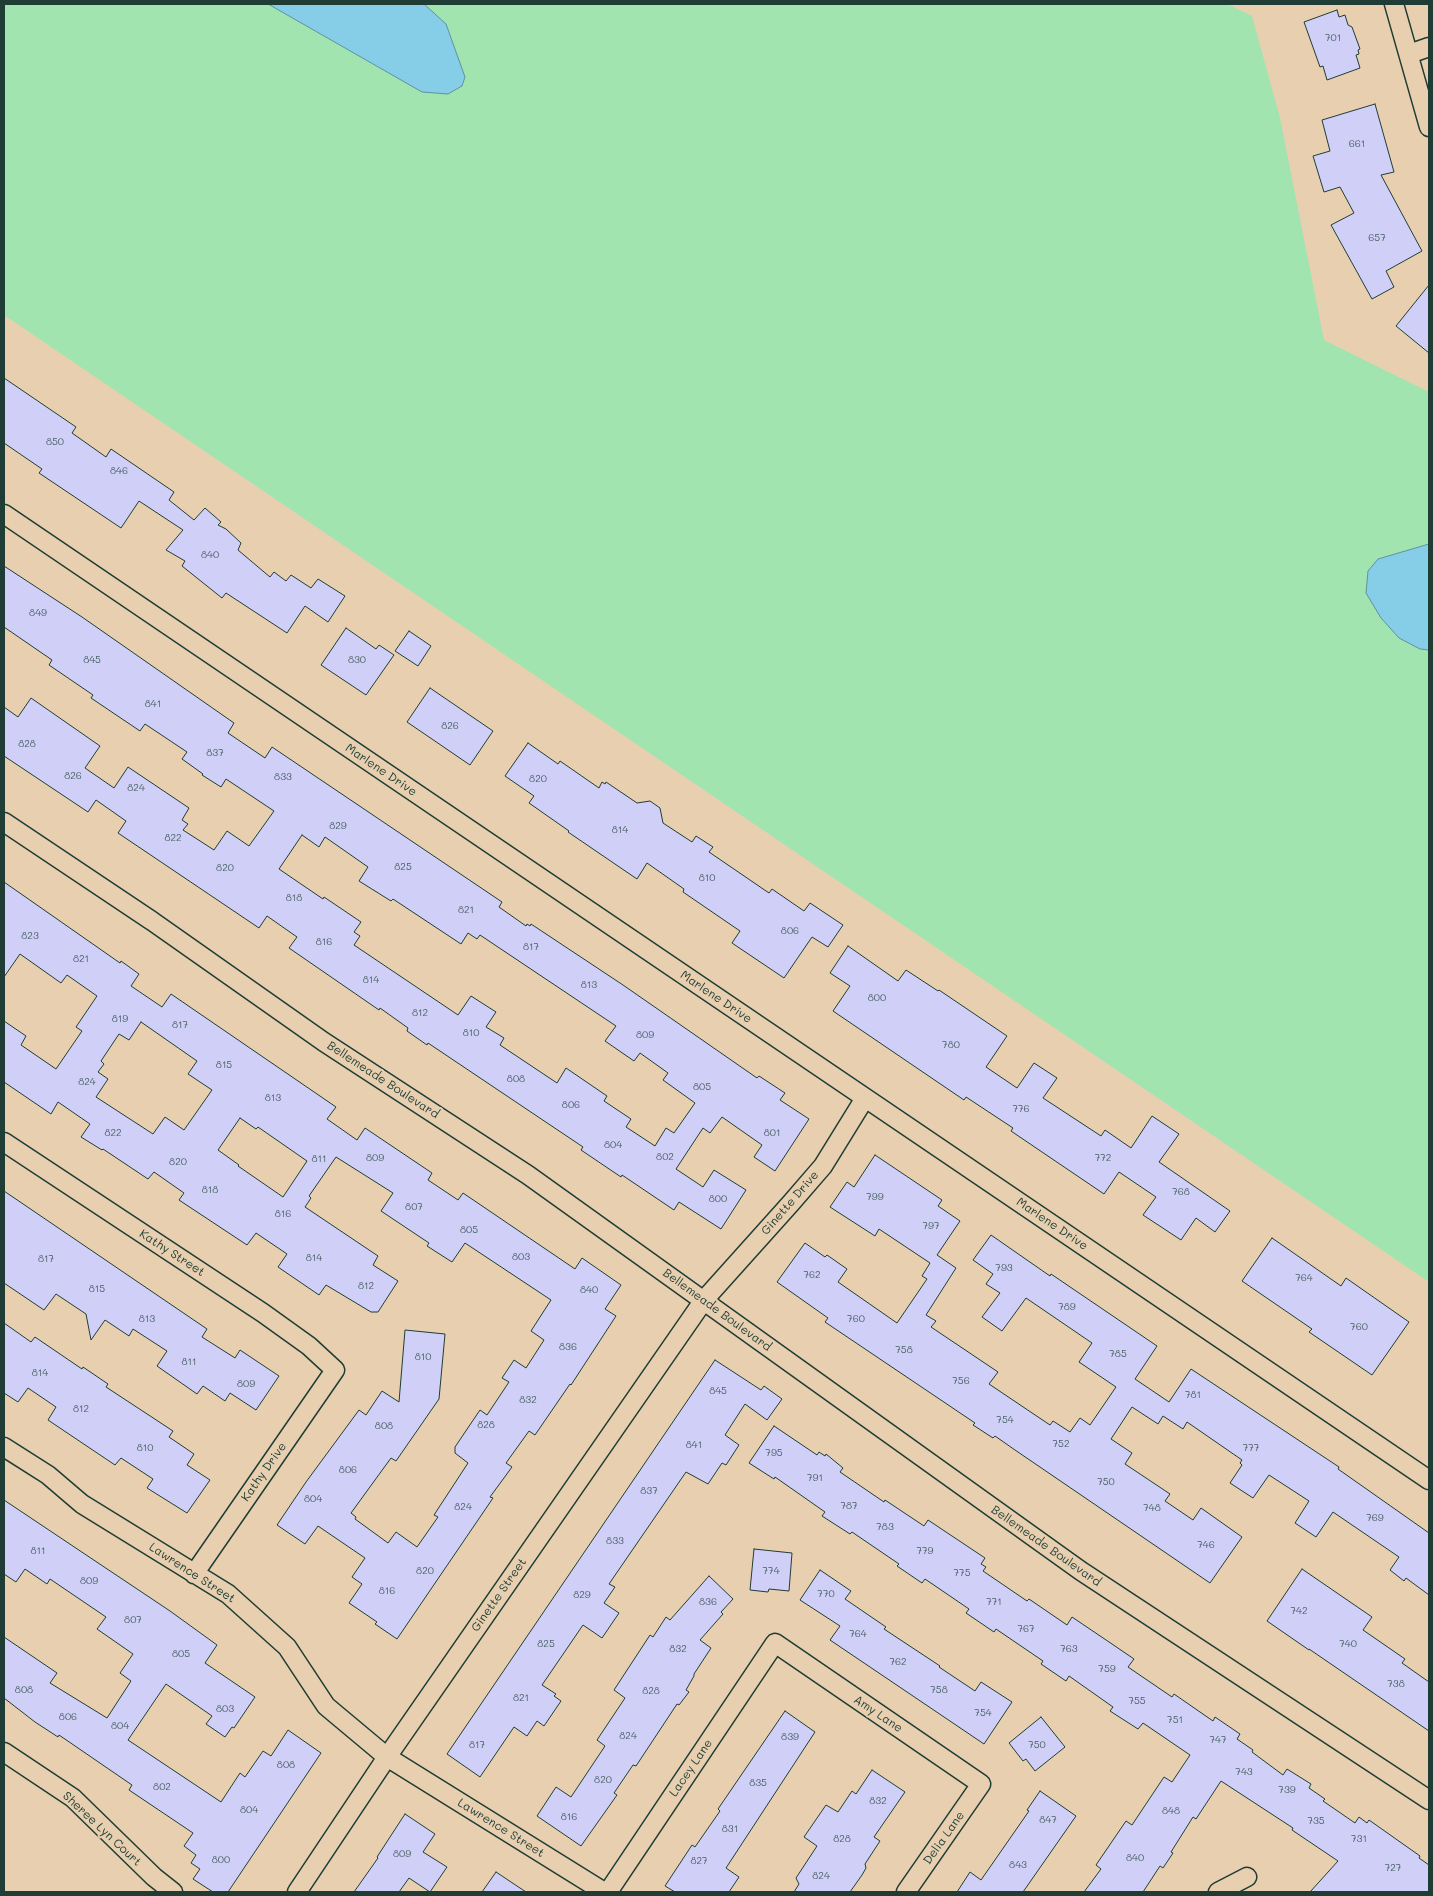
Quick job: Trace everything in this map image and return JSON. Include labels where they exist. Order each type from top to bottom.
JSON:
[{"type":"street","points":[[1394,4],[1429,127]]},
{"type":"street","points":[[1409,54],[1429,48]]},
{"type":"street","name":"Marlene Drive","points":[[4,514],[1429,1480]]},
{"type":"street","name":"Bellemeade Boulevard","points":[[4,822],[324,1042],[528,1175],[1081,1571],[1429,1800]]},
{"type":"street","name":"Ginette Drive","points":[[704,1300],[823,1166],[865,1098]]},
{"type":"street","name":"Kathy Street","points":[[4,1142],[263,1313],[309,1346],[335,1370]]},
{"type":"street","name":"Ginette Street","points":[[297,1892],[387,1757],[704,1300]]},
{"type":"street","name":"Kathy Drive","points":[[194,1574],[335,1370]]},
{"type":"street","name":"Lawrence Street","points":[[4,1447],[48,1475],[82,1504],[228,1594],[287,1647],[326,1706],[387,1757],[604,1892]]},
{"type":"street","name":"Amy Lane","points":[[775,1643],[981,1784]]},
{"type":"street","name":"Lacey Lane","points":[[608,1892],[775,1643]]},
{"type":"street","name":"Sheree Lyn Court","points":[[4,1752],[73,1798],[154,1877],[173,1892]]},
{"type":"street","name":"Delia Lane","points":[[906,1892],[981,1784]]},
{"type":"street","points":[[1218,1892],[1248,1877]]},
{"type":"green space","points":[[4,4],[1227,4],[1252,16],[1280,118],[1324,340],[1429,392],[1429,1282],[4,315]]},
{"type":"water","points":[[268,4],[424,4],[446,24],[465,77],[462,86],[448,94],[422,92]]},
{"type":"water","points":[[1429,544],[1429,650],[1420,649],[1399,638],[1381,618],[1366,593],[1368,571],[1378,559]]},
{"type":"building","points":[[1337,10],[1339,17],[1345,15],[1348,25],[1352,27],[1360,49],[1358,50],[1359,54],[1356,55],[1360,68],[1327,80],[1323,66],[1320,67],[1304,22]]},
{"type":"building","points":[[1375,104],[1394,172],[1381,175],[1422,251],[1386,271],[1394,287],[1372,299],[1331,225],[1354,213],[1340,187],[1324,192],[1313,156],[1330,151],[1322,120]]},
{"type":"building","points":[[1429,285],[1429,353],[1396,326]]},
{"type":"building","points":[[4,378],[76,427],[72,433],[106,457],[111,449],[174,492],[169,500],[194,520],[205,508],[221,522],[218,525],[226,529],[241,543],[238,550],[270,577],[274,572],[286,581],[291,575],[311,588],[318,579],[345,596],[328,622],[305,606],[287,633],[226,593],[222,598],[182,566],[185,561],[166,550],[183,530],[139,501],[121,528],[39,473],[42,469],[4,443]]},
{"type":"building","points":[[4,566],[82,617],[234,723],[228,733],[265,758],[272,747],[502,902],[499,907],[526,926],[531,924],[757,1078],[759,1076],[785,1093],[780,1100],[809,1119],[775,1171],[754,1157],[762,1145],[722,1117],[710,1133],[703,1128],[676,1169],[703,1187],[714,1170],[746,1190],[721,1229],[679,1202],[674,1210],[581,1150],[583,1147],[428,1043],[427,1045],[407,1031],[408,1028],[380,1008],[379,1010],[289,948],[297,937],[267,916],[259,928],[118,833],[126,821],[96,800],[88,812],[4,756],[4,707],[18,717],[31,698],[100,746],[85,768],[114,788],[128,767],[189,808],[182,820],[188,824],[183,830],[214,850],[227,831],[249,846],[274,811],[226,779],[221,787],[202,775],[182,759],[187,752],[145,724],[140,731],[91,698],[93,695],[49,665],[52,660],[4,627]],"holes":[[[302,835],[319,847],[325,837],[368,867],[359,881],[391,901],[393,899],[461,944],[468,933],[477,939],[480,935],[616,1026],[605,1041],[634,1061],[640,1053],[668,1073],[663,1080],[695,1103],[674,1133],[666,1128],[655,1146],[626,1127],[631,1119],[604,1101],[607,1096],[566,1068],[557,1083],[500,1045],[504,1038],[486,1027],[496,1012],[471,996],[458,1015],[354,945],[360,936],[354,932],[361,922],[279,869]]]},
{"type":"building","points":[[346,628],[376,649],[379,645],[394,655],[366,695],[321,665]]},
{"type":"building","points":[[409,631],[431,646],[418,666],[395,651]]},
{"type":"building","points":[[430,688],[493,731],[470,765],[407,722]]},
{"type":"building","points":[[528,743],[558,764],[560,761],[599,788],[602,782],[605,784],[606,782],[637,803],[650,801],[660,808],[663,823],[692,842],[696,836],[713,847],[709,852],[769,893],[772,889],[804,911],[810,903],[843,925],[828,947],[812,937],[784,978],[732,943],[740,931],[683,892],[684,889],[647,863],[637,879],[529,803],[534,796],[505,776]]},
{"type":"building","points":[[4,882],[120,963],[121,961],[139,974],[131,986],[162,1007],[171,994],[336,1107],[327,1119],[357,1140],[365,1128],[432,1173],[428,1180],[458,1200],[463,1193],[575,1269],[582,1258],[621,1285],[605,1309],[616,1316],[571,1385],[535,1435],[529,1431],[506,1463],[512,1467],[490,1497],[493,1498],[397,1639],[375,1624],[377,1622],[349,1603],[362,1584],[352,1577],[365,1558],[318,1526],[305,1544],[277,1525],[359,1410],[366,1415],[382,1391],[399,1402],[405,1330],[445,1334],[439,1399],[396,1461],[391,1458],[351,1513],[356,1517],[355,1519],[388,1543],[396,1532],[417,1547],[438,1517],[434,1515],[468,1463],[455,1453],[455,1447],[480,1410],[487,1415],[509,1382],[502,1378],[514,1360],[526,1368],[544,1340],[531,1331],[551,1300],[465,1243],[452,1262],[427,1246],[429,1243],[381,1211],[393,1193],[336,1157],[309,1196],[311,1198],[305,1207],[378,1256],[373,1265],[398,1281],[378,1312],[371,1312],[326,1285],[319,1295],[278,1267],[287,1254],[256,1233],[247,1245],[179,1200],[184,1193],[154,1172],[148,1179],[103,1149],[81,1137],[90,1124],[58,1102],[51,1114],[4,1082],[4,1021],[26,1036],[21,1045],[56,1069],[82,1031],[76,1027],[97,996],[67,975],[61,983],[20,954],[4,977]],"holes":[[[141,1022],[197,1061],[188,1074],[212,1090],[184,1130],[165,1117],[153,1134],[96,1097],[108,1079],[98,1072],[104,1064],[101,1061],[119,1034],[129,1040]],[[240,1118],[256,1129],[258,1127],[307,1161],[283,1197],[218,1150]]]},
{"type":"building","points":[[848,946],[898,981],[906,970],[1007,1036],[986,1067],[1017,1088],[1034,1063],[1057,1078],[1043,1098],[1101,1136],[1105,1130],[1131,1148],[1152,1116],[1179,1134],[1159,1162],[1230,1211],[1215,1232],[1196,1218],[1181,1240],[1143,1215],[1156,1197],[1119,1172],[1104,1194],[1011,1131],[1013,1128],[966,1097],[964,1100],[833,1011],[850,986],[830,973]]},
{"type":"building","points":[[875,1155],[942,1200],[938,1206],[960,1221],[937,1255],[956,1268],[926,1315],[936,1321],[931,1327],[998,1372],[989,1384],[1050,1425],[1053,1421],[1070,1432],[1080,1418],[1090,1425],[1116,1387],[1079,1362],[1092,1343],[1026,1298],[1002,1331],[982,1317],[1000,1293],[986,1284],[993,1274],[973,1260],[991,1235],[1157,1346],[1135,1379],[1169,1402],[1191,1369],[1339,1467],[1338,1469],[1429,1533],[1429,1595],[1406,1578],[1404,1581],[1390,1570],[1399,1557],[1333,1512],[1316,1537],[1295,1523],[1309,1501],[1269,1475],[1253,1498],[1230,1483],[1242,1465],[1240,1463],[1242,1460],[1187,1422],[1183,1429],[1163,1416],[1158,1424],[1132,1407],[1111,1439],[1132,1453],[1125,1464],[1170,1494],[1165,1501],[1193,1520],[1201,1508],[1242,1537],[1210,1583],[995,1436],[993,1438],[973,1425],[975,1423],[825,1322],[828,1318],[777,1282],[805,1243],[847,1269],[838,1282],[897,1323],[927,1279],[922,1276],[930,1263],[879,1229],[875,1236],[830,1207],[847,1182],[854,1187]]},
{"type":"building","points":[[4,1191],[207,1329],[202,1337],[235,1358],[240,1350],[279,1376],[256,1410],[230,1393],[225,1401],[203,1386],[197,1394],[157,1366],[167,1351],[133,1329],[129,1336],[105,1320],[91,1340],[86,1314],[56,1294],[44,1310],[4,1283]]},
{"type":"building","points":[[1272,1238],[1341,1286],[1346,1278],[1409,1322],[1372,1375],[1309,1332],[1312,1329],[1242,1281]]},
{"type":"building","points":[[4,1323],[31,1342],[35,1337],[82,1369],[83,1367],[108,1384],[106,1387],[173,1431],[169,1437],[194,1454],[187,1465],[210,1480],[187,1513],[147,1488],[153,1479],[121,1458],[115,1465],[48,1420],[56,1407],[28,1388],[18,1402],[4,1393]]},
{"type":"building","points":[[715,1360],[761,1390],[764,1386],[782,1399],[767,1420],[745,1404],[725,1435],[739,1445],[726,1465],[722,1463],[708,1484],[686,1472],[609,1584],[615,1587],[604,1603],[619,1613],[602,1638],[583,1625],[542,1685],[556,1694],[554,1696],[561,1701],[544,1726],[537,1721],[527,1736],[514,1727],[480,1777],[447,1754]]},
{"type":"building","points":[[774,1426],[817,1455],[819,1452],[825,1456],[826,1454],[843,1468],[840,1472],[884,1502],[885,1500],[924,1526],[928,1520],[985,1558],[981,1564],[986,1567],[983,1571],[1027,1601],[1029,1599],[1067,1625],[1072,1617],[1134,1659],[1128,1667],[1172,1697],[1174,1694],[1213,1721],[1215,1717],[1240,1734],[1237,1739],[1253,1750],[1252,1752],[1283,1775],[1287,1769],[1311,1784],[1309,1788],[1325,1799],[1323,1801],[1355,1823],[1359,1817],[1367,1823],[1369,1820],[1420,1856],[1419,1858],[1429,1865],[1429,1892],[1310,1892],[1338,1861],[1292,1830],[1293,1828],[1221,1781],[1196,1819],[1193,1817],[1163,1868],[1160,1866],[1143,1892],[1084,1892],[1101,1869],[1096,1865],[1126,1821],[1132,1825],[1164,1777],[1172,1782],[1190,1755],[1143,1723],[1138,1729],[1110,1711],[1113,1707],[1069,1676],[1066,1681],[1041,1664],[1043,1661],[996,1629],[994,1632],[966,1613],[969,1609],[925,1579],[922,1583],[897,1566],[899,1564],[852,1532],[850,1534],[822,1516],[825,1512],[775,1477],[774,1479],[749,1463]]},
{"type":"building","points":[[4,1500],[170,1611],[217,1645],[205,1663],[255,1697],[234,1728],[232,1727],[225,1737],[206,1724],[212,1716],[166,1684],[128,1740],[221,1802],[240,1773],[245,1777],[263,1751],[271,1756],[288,1730],[321,1753],[228,1892],[213,1892],[193,1879],[200,1869],[191,1863],[196,1855],[184,1846],[193,1833],[129,1790],[132,1785],[59,1735],[58,1737],[35,1722],[4,1698],[4,1637],[57,1673],[50,1683],[107,1718],[131,1681],[120,1673],[133,1654],[97,1629],[106,1617],[50,1579],[47,1584],[25,1569],[16,1582],[4,1574]]},
{"type":"building","points":[[754,1549],[792,1553],[789,1591],[769,1589],[768,1592],[750,1590]]},
{"type":"building","points":[[1302,1569],[1372,1617],[1363,1630],[1405,1659],[1402,1663],[1429,1682],[1429,1731],[1267,1621]]},
{"type":"building","points":[[820,1570],[851,1591],[845,1599],[939,1667],[975,1691],[981,1682],[1012,1702],[984,1744],[830,1640],[840,1626],[800,1600]]},
{"type":"building","points":[[709,1576],[733,1599],[721,1612],[723,1614],[700,1640],[711,1648],[686,1690],[689,1692],[679,1705],[677,1704],[636,1766],[633,1765],[614,1793],[617,1795],[581,1846],[537,1816],[556,1787],[571,1797],[605,1746],[597,1740],[625,1698],[614,1690],[650,1635],[653,1637],[666,1617],[670,1620]]},
{"type":"building","points":[[785,1711],[815,1732],[726,1868],[739,1877],[729,1892],[675,1892],[665,1886],[692,1845],[695,1847],[720,1811],[718,1809]]},
{"type":"building","points":[[1041,1717],[1065,1747],[1035,1771],[1026,1759],[1023,1761],[1009,1743]]},
{"type":"building","points":[[872,1770],[905,1792],[874,1837],[880,1841],[865,1864],[866,1868],[862,1875],[850,1892],[794,1892],[799,1884],[796,1878],[817,1846],[804,1837],[826,1805],[838,1812],[852,1791],[856,1794]]},
{"type":"building","points":[[1040,1791],[1076,1816],[1023,1892],[957,1892],[970,1872],[981,1880],[1029,1811],[1027,1810]]},
{"type":"building","points":[[405,1814],[435,1834],[423,1852],[447,1867],[430,1892],[409,1878],[399,1892],[354,1892],[378,1858]]},
{"type":"building","points":[[496,1872],[526,1892],[482,1892]]}]
